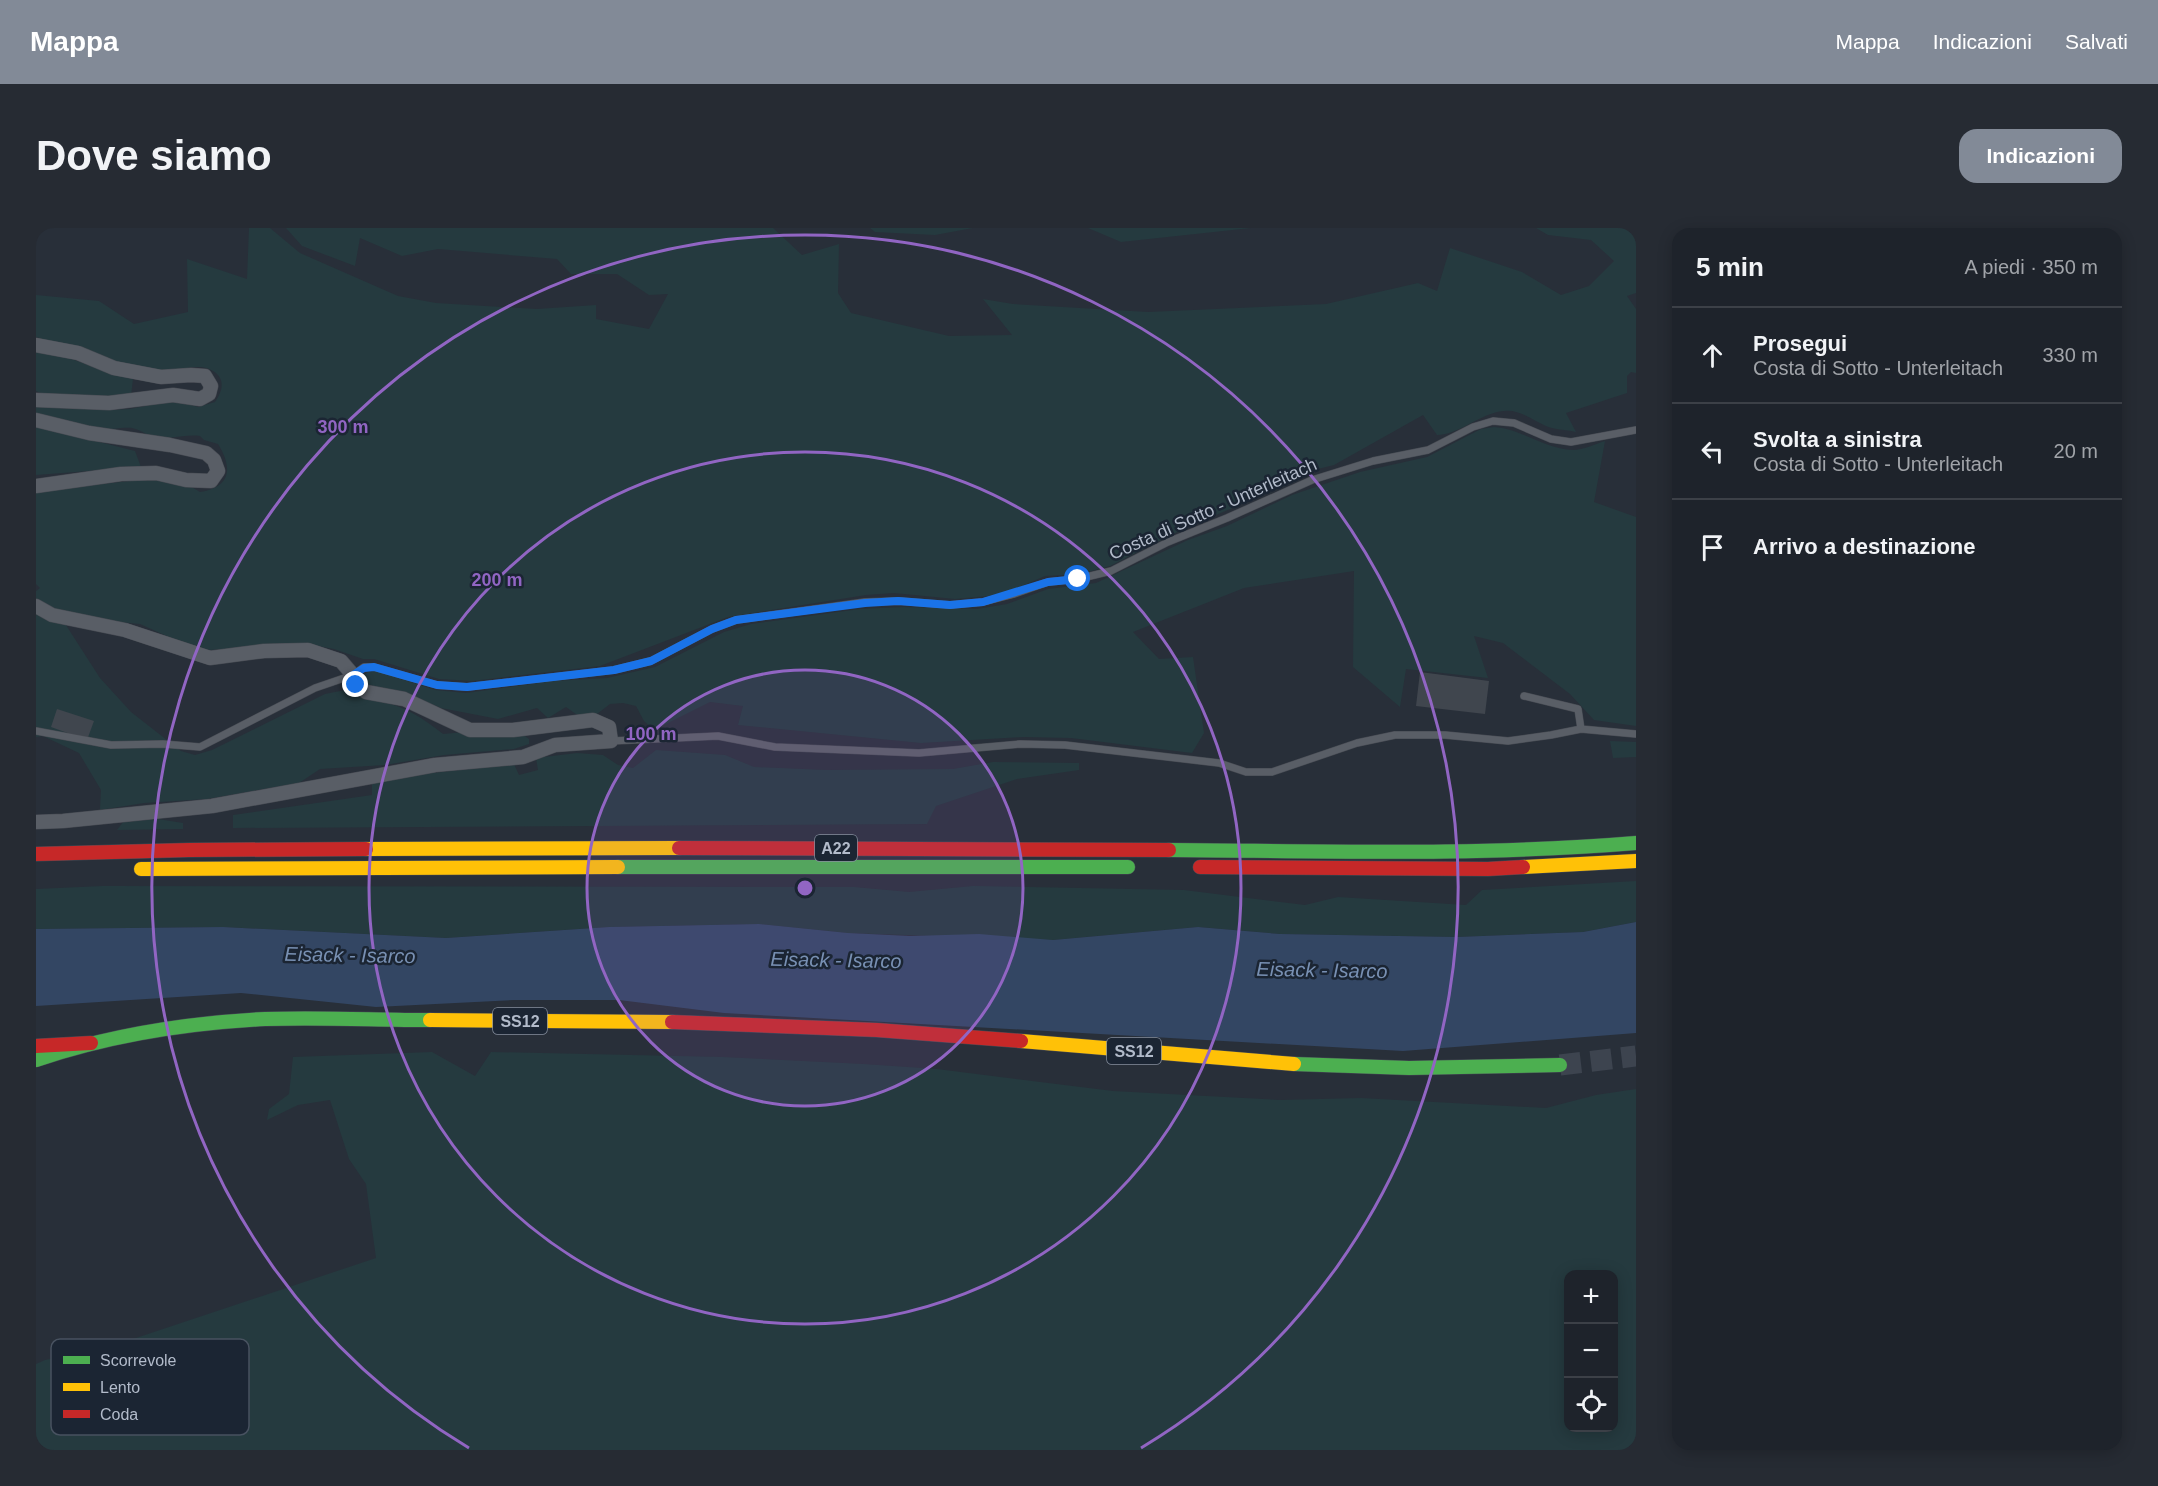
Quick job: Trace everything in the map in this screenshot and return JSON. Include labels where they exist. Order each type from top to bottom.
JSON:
[{"type":"main road","name":"A22","points":[[36,854],[189,850],[770,848],[1438,851],[1564,849],[1636,843]]},
{"type":"main road","points":[[1192,867],[1488,869],[1636,861]]},
{"type":"main road","name":"A22","points":[[130,869],[735,866],[1145,867]]},
{"type":"main road","name":"SS12","points":[[36,1060],[91,1043],[154,1029],[215,1021],[268,1018],[708,1022],[810,1026],[1360,1067],[1560,1065]]},
{"type":"main road","points":[[36,1046],[91,1043]]},
{"type":"street","points":[[36,345],[78,353],[114,368],[161,377],[205,376],[211,386],[208,394],[200,399],[173,395],[109,403],[36,399]]},
{"type":"street","points":[[36,420],[89,433],[170,445],[206,453],[214,460],[218,471],[211,480],[186,480],[156,473],[121,474],[36,486]]},
{"type":"street","points":[[36,606],[51,615],[125,630],[210,658],[264,651],[308,650],[340,661],[353,675],[356,685],[366,693],[404,699],[470,729],[513,730],[593,720],[609,727],[611,741],[555,746],[523,757],[435,765],[212,806],[36,822]]},
{"type":"lane","name":"Costa di Sotto - Unterleitach","points":[[36,731],[111,745],[163,744],[200,747],[315,688],[353,675],[364,668],[374,667],[437,685],[467,687],[614,670],[651,661],[712,629],[736,620],[865,603],[898,601],[950,605],[983,602],[1048,582],[1078,579],[1111,571],[1168,542],[1312,480],[1373,461],[1428,450],[1473,427],[1492,421],[1514,423],[1551,439],[1570,442],[1636,430]]},
{"type":"lane","points":[[1524,696],[1578,709],[1581,729]]},
{"type":"lane","points":[[611,741],[718,736],[775,747],[919,753],[1020,744],[1065,745],[1219,764],[1246,772],[1272,772],[1357,744],[1395,735],[1445,735],[1508,741],[1581,729],[1636,734]]},
{"type":"green space","points":[[249,228],[270,228],[300,253],[398,296],[436,303],[537,309],[596,305],[596,319],[649,329],[668,294],[649,295],[617,274],[571,274],[557,259],[438,249],[402,256],[360,238],[355,266],[302,246],[286,228],[773,228],[802,255],[839,244],[838,293],[851,313],[949,336],[1012,335],[983,299],[1013,304],[1148,312],[1326,304],[1418,283],[1437,291],[1450,248],[1522,272],[1561,295],[1589,286],[1614,261],[1591,240],[1548,235],[1536,228],[1636,228],[1636,293],[1627,296],[1636,309],[1636,373],[1631,372],[1627,376],[1627,393],[1566,413],[1576,432],[1552,428],[1523,414],[1504,411],[1486,416],[1453,432],[1437,435],[1423,415],[1334,465],[1306,472],[1275,484],[1270,492],[1183,529],[1110,566],[1080,574],[1045,576],[1010,591],[989,596],[955,599],[894,593],[866,595],[728,617],[600,666],[472,681],[439,679],[374,659],[363,659],[334,649],[307,644],[209,650],[169,637],[140,624],[98,620],[51,610],[36,601],[36,591],[40,588],[36,584],[36,491],[158,478],[185,483],[200,492],[218,486],[226,475],[227,468],[218,444],[204,440],[200,436],[158,438],[132,428],[90,430],[36,415],[36,404],[111,410],[130,409],[175,400],[198,407],[215,402],[222,384],[216,373],[202,367],[157,372],[111,361],[36,337],[36,295],[99,301],[134,324],[188,312],[187,259],[247,279]]},
{"type":"green space","points":[[870,228],[973,228],[935,235],[875,232]]},
{"type":"green space","points":[[1088,228],[1251,228],[1121,242]]},
{"type":"green space","points":[[36,350],[49,352],[133,379],[131,396],[114,398],[43,394],[36,391]]},
{"type":"green space","points":[[36,426],[135,451],[141,467],[36,475]]},
{"type":"green space","points":[[1494,427],[1514,431],[1563,449],[1581,449],[1605,441],[1594,502],[1636,517],[1636,726],[1594,720],[1570,694],[1503,643],[1474,636],[1488,678],[1406,669],[1400,707],[1353,667],[1354,571],[1244,588],[1133,632],[1159,659],[1193,657],[1204,733],[1192,753],[1071,738],[1024,737],[921,743],[738,725],[743,706],[710,702],[654,730],[644,721],[636,706],[623,703],[610,704],[597,714],[580,717],[566,707],[548,718],[537,708],[498,719],[441,708],[417,698],[366,687],[361,677],[368,672],[377,671],[435,690],[466,693],[553,681],[607,678],[655,667],[724,632],[751,624],[860,609],[902,607],[977,609],[1007,604],[1048,589],[1096,583],[1292,495],[1360,472],[1427,457],[1481,429]]},
{"type":"green space","points":[[36,613],[46,620],[64,622],[100,678],[131,712],[181,751],[195,755],[212,750],[325,694],[345,690],[406,710],[443,734],[465,732],[522,734],[529,739],[529,744],[514,749],[444,755],[385,765],[320,769],[299,783],[207,799],[144,803],[100,810],[101,790],[79,753],[43,736],[36,737]]},
{"type":"green space","points":[[1610,741],[1636,742],[1636,757],[1613,758]]},
{"type":"green space","points":[[656,750],[725,755],[754,767],[826,770],[953,769],[993,762],[1079,763],[1079,770],[1017,779],[936,806],[927,824],[233,828],[233,815],[372,795],[372,783],[414,775],[514,764],[519,775],[538,770],[536,758],[577,753],[603,755],[618,765],[633,768]]},
{"type":"green space","points":[[158,819],[183,823],[183,829],[117,830],[123,822]]},
{"type":"green space","points":[[1636,881],[1636,922],[1583,932],[1457,937],[1280,934],[1198,927],[1053,940],[848,933],[759,924],[609,927],[446,938],[223,927],[36,929],[36,889],[103,886],[854,887],[909,892],[973,886],[1184,890],[1305,905],[1338,897],[1466,905],[1482,890]]},
{"type":"green space","points":[[432,1052],[475,1076],[491,1052],[722,1057],[863,1064],[937,1069],[1113,1091],[1280,1100],[1361,1098],[1546,1108],[1596,1095],[1636,1089],[1636,1450],[36,1450],[36,1364],[51,1359],[51,1435],[249,1435],[249,1339],[133,1339],[376,1258],[366,1184],[349,1159],[330,1100],[298,1105],[267,1120],[269,1109],[289,1094],[293,1057]]},
{"type":"water","name":"Eisack - Isarco","points":[[1636,922],[1636,1033],[1403,1051],[724,1013],[619,1000],[514,1000],[376,1007],[241,993],[36,1006],[36,929],[223,927],[446,938],[609,927],[759,924],[848,933],[910,936],[979,934],[1053,940],[1198,927],[1280,934],[1457,937],[1583,932]]},
{"type":"building","points":[[1420,672],[1489,681],[1485,714],[1416,706]]},
{"type":"building","points":[[57,709],[94,721],[87,740],[51,727]]},
{"type":"tunnel","points":[[1560,1065],[1636,1056]]},
{"type":"traffic: fast","points":[[1169,850],[1461,851],[1636,843]]},
{"type":"traffic: fast","points":[[618,867],[1128,867]]},
{"type":"traffic: fast","points":[[36,1060],[120,1037],[178,1027],[236,1021],[286,1018],[430,1020]]},
{"type":"traffic: fast","points":[[1294,1064],[1409,1068],[1560,1065]]},
{"type":"traffic: slow","points":[[366,849],[679,848]]},
{"type":"traffic: slow","points":[[1523,867],[1636,861]]},
{"type":"traffic: slow","points":[[141,869],[618,867]]},
{"type":"traffic: slow","points":[[430,1020],[672,1022]]},
{"type":"traffic: slow","points":[[1021,1041],[1294,1064]]},
{"type":"traffic: jam","points":[[679,848],[1169,850]]},
{"type":"traffic: jam","points":[[36,854],[366,849]]},
{"type":"traffic: jam","points":[[1200,867],[1488,869],[1523,867]]},
{"type":"traffic: jam","points":[[672,1022],[877,1030],[1021,1041]]},
{"type":"traffic: jam","points":[[36,1046],[91,1043]]},
{"type":"route","points":[[356,685],[353,675],[364,668],[374,667],[437,685],[467,687],[614,670],[651,661],[712,629],[736,620],[865,603],[898,601],[950,605],[983,602],[1048,582],[1078,579]]}]
